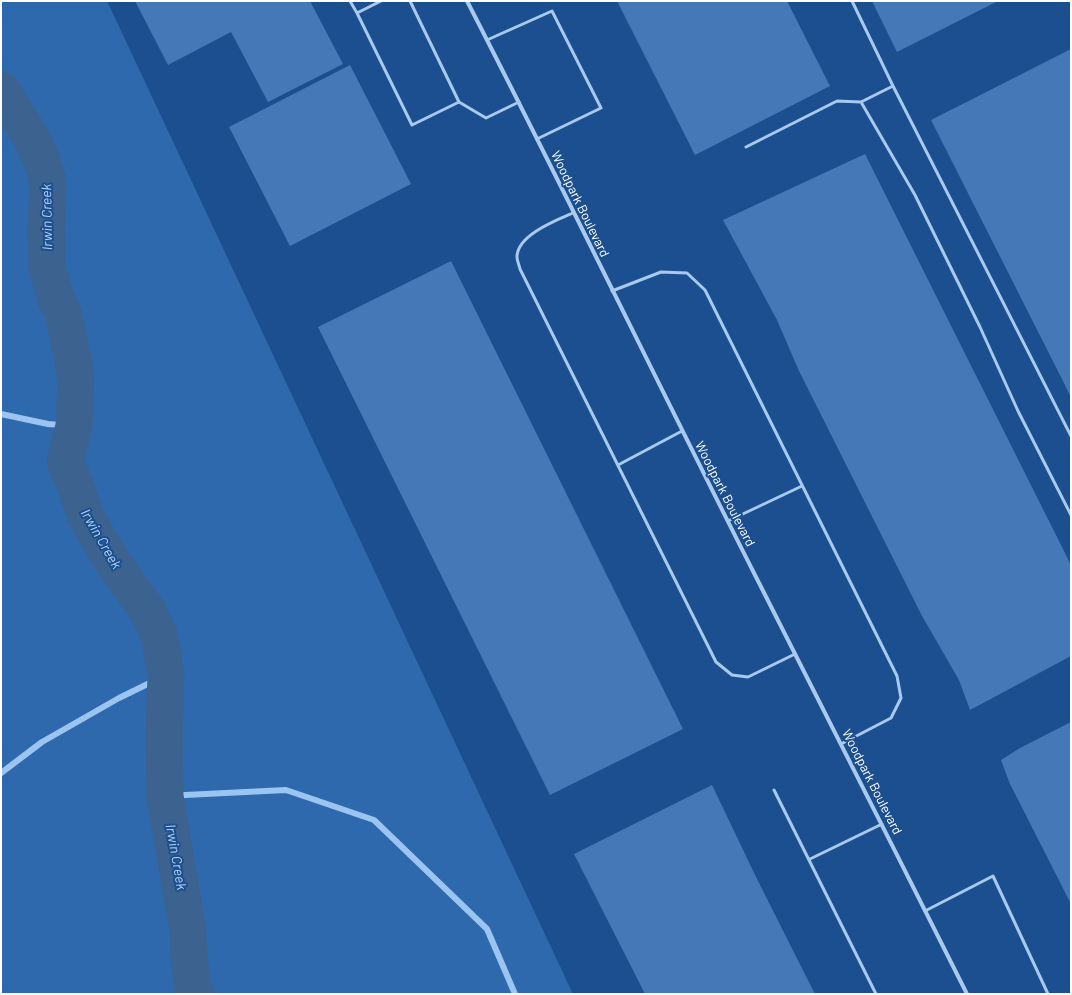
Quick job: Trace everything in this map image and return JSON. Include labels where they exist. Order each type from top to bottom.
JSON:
[{"type":"street","name":"Woodpark Boulevard","points":[[467,1],[538,139],[573,213],[682,431],[967,994]]},
{"type":"lane","points":[[350,1],[412,124],[459,102]]},
{"type":"lane","points":[[357,13],[381,1]]},
{"type":"lane","points":[[410,1],[459,102],[486,118],[519,102]]},
{"type":"lane","points":[[852,1],[893,86],[1071,436]]},
{"type":"lane","points":[[487,40],[552,11],[601,108],[538,139]]},
{"type":"lane","points":[[746,147],[837,101],[861,102],[893,86]]},
{"type":"lane","points":[[861,102],[915,195],[980,327],[1018,411],[1071,515]]},
{"type":"lane","points":[[573,213],[538,229],[522,243],[517,256],[520,269],[716,662],[732,676],[748,677],[795,654]]},
{"type":"lane","points":[[612,291],[661,272],[687,274],[705,290],[897,676],[901,698],[891,718],[841,744]]},
{"type":"lane","points":[[618,465],[682,431]]},
{"type":"lane","points":[[728,521],[802,486]]},
{"type":"lane","points":[[774,790],[810,859],[876,994]]},
{"type":"lane","points":[[810,859],[882,824]]},
{"type":"lane","points":[[925,911],[993,876],[1048,994]]},
{"type":"shaded area","points":[[1,1],[107,1],[573,994],[1,994]]},
{"type":"building","points":[[135,1],[310,1],[343,64],[268,102],[231,32],[168,65]]},
{"type":"building","points":[[617,1],[787,1],[830,86],[695,155]]},
{"type":"building","points":[[872,1],[998,1],[897,52]]},
{"type":"building","points":[[1071,49],[1071,397],[931,120]]},
{"type":"building","points":[[350,65],[411,184],[290,246],[229,127]]},
{"type":"building","points":[[865,154],[1071,565],[1071,656],[970,710],[959,680],[922,616],[799,371],[777,320],[723,220]]},
{"type":"building","points":[[451,261],[683,729],[550,795],[318,327]]},
{"type":"building","points":[[1071,722],[1071,904],[1010,784],[1001,760],[1020,748]]},
{"type":"building","points":[[712,785],[815,994],[645,994],[574,854]]},
{"type":"waterway","name":"Irwin Creek","points":[[1,90],[31,137],[41,159],[48,181],[46,229],[47,267],[56,299],[63,313],[73,359],[76,382],[74,426],[65,461],[86,517],[112,561],[147,610],[159,634],[166,675],[164,733],[165,796],[188,932],[193,989],[196,994]]},
{"type":"waterway","points":[[1,414],[48,424],[74,426]]},
{"type":"waterway","points":[[1,773],[42,742],[119,698],[166,675]]},
{"type":"waterway","points":[[165,796],[286,790],[374,820],[487,929],[515,994]]}]
